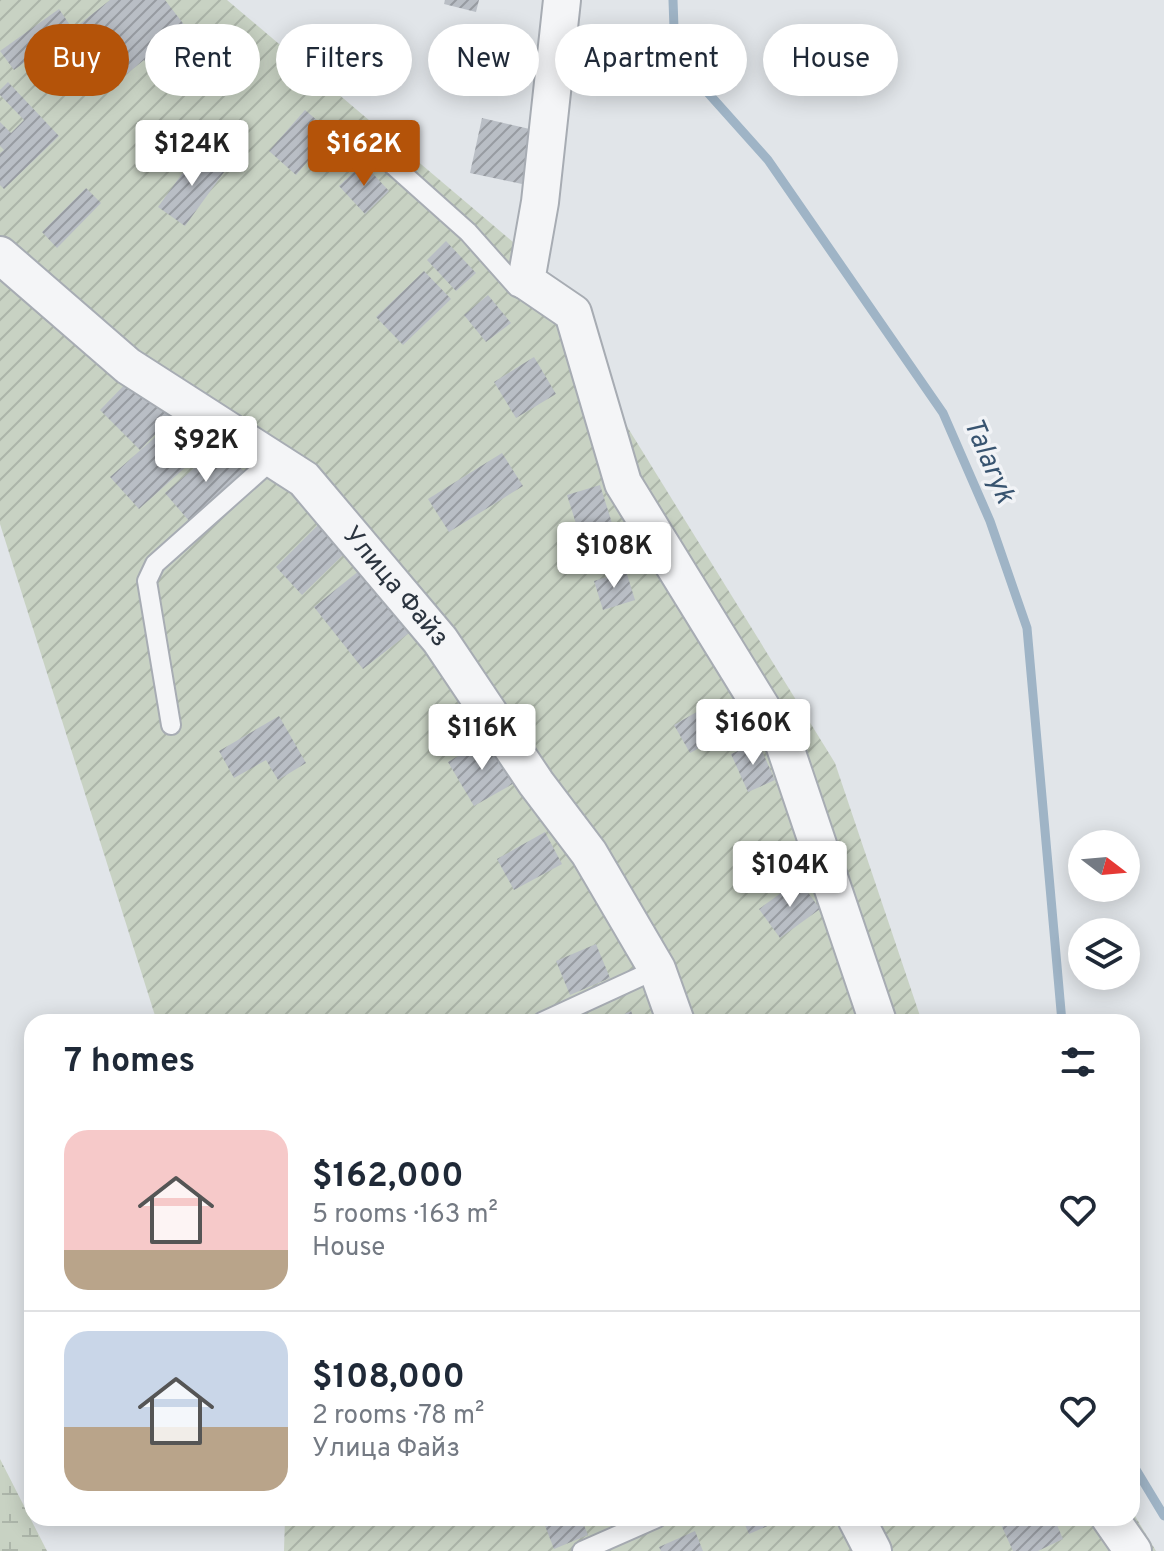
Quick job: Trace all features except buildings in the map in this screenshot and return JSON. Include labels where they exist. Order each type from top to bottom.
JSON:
[{"type":"street","points":[[562,0],[540,202],[526,281],[573,313],[623,483],[784,744],[875,1014]]},
{"type":"street","name":"Улица Файз","points":[[0,255],[128,366],[304,479],[440,640],[536,783],[589,853],[657,969],[673,1014]]},
{"type":"street","points":[[860,1526],[873,1551]]},
{"type":"street","points":[[1116,1526],[1133,1551]]},
{"type":"lane","points":[[375,149],[468,232],[517,287],[573,313]]},
{"type":"lane","points":[[171,725],[147,581],[155,564],[273,459]]},
{"type":"lane","points":[[559,1014],[657,969]]},
{"type":"lane","points":[[582,1551],[639,1526]]},
{"type":"green space","points":[[0,0],[227,0],[255,24],[145,24],[145,96],[260,96],[260,28],[276,41],[276,96],[340,96],[513,242],[835,763],[919,1014],[154,1014],[0,524]]},
{"type":"green space","points":[[0,1459],[24,1506],[24,1526],[34,1526],[47,1551],[0,1551]]},
{"type":"green space","points":[[1140,1524],[1156,1551],[284,1551],[285,1526]]},
{"type":"waterway","name":"Talaryk","points":[[673,0],[675,56],[768,160],[943,413],[990,521],[1027,628],[1061,1014]]},
{"type":"waterway","name":"Talaryk","points":[[1140,1476],[1164,1516]]}]
